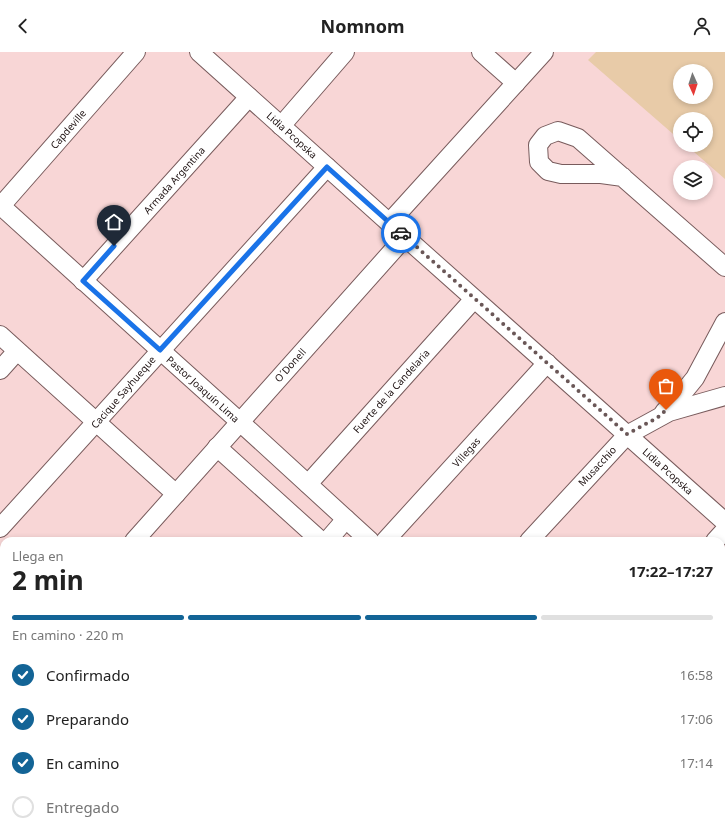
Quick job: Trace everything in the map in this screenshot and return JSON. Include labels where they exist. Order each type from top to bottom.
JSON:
[{"type":"street","name":"Capdeville","points":[[0,206],[136,52]]},
{"type":"street","name":"Lidia Pcopska","points":[[199,52],[725,522]]},
{"type":"street","points":[[281,126],[345,52]]},
{"type":"street","points":[[481,52],[516,82]]},
{"type":"street","points":[[389,223],[544,52]]},
{"type":"street","name":"Armada Argentina","points":[[83,281],[249,97]]},
{"type":"street","name":"Cacique Sayhueque","points":[[0,528],[327,167]]},
{"type":"street","points":[[623,178],[725,267]]},
{"type":"street","name":"Pastor Joaquín Lima","points":[[0,206],[366,537]]},
{"type":"street","name":"O´Donell","points":[[138,537],[405,237]]},
{"type":"street","name":"Fuerte de la Candelaria","points":[[308,484],[474,299]]},
{"type":"street","points":[[657,418],[682,394],[695,378],[725,322]]},
{"type":"street","points":[[0,335],[176,494]]},
{"type":"street","points":[[0,370],[17,351]]},
{"type":"street","name":"Villegas","points":[[389,537],[547,363]]},
{"type":"street","name":"Musacchio","points":[[533,537],[627,434],[669,412],[725,396]]},
{"type":"street","points":[[217,447],[316,537]]},
{"type":"street","points":[[330,537],[346,519]]},
{"type":"shaded area","points":[[596,52],[725,52],[725,179],[713,169],[713,160],[703,160],[694,152],[713,152],[713,112],[673,112],[673,134],[588,60]]},
{"type":"way so far","points":[[401,233],[627,434],[657,418],[666,410]]},
{"type":"route","points":[[114,246],[83,281],[160,350],[327,167],[401,233]]}]
